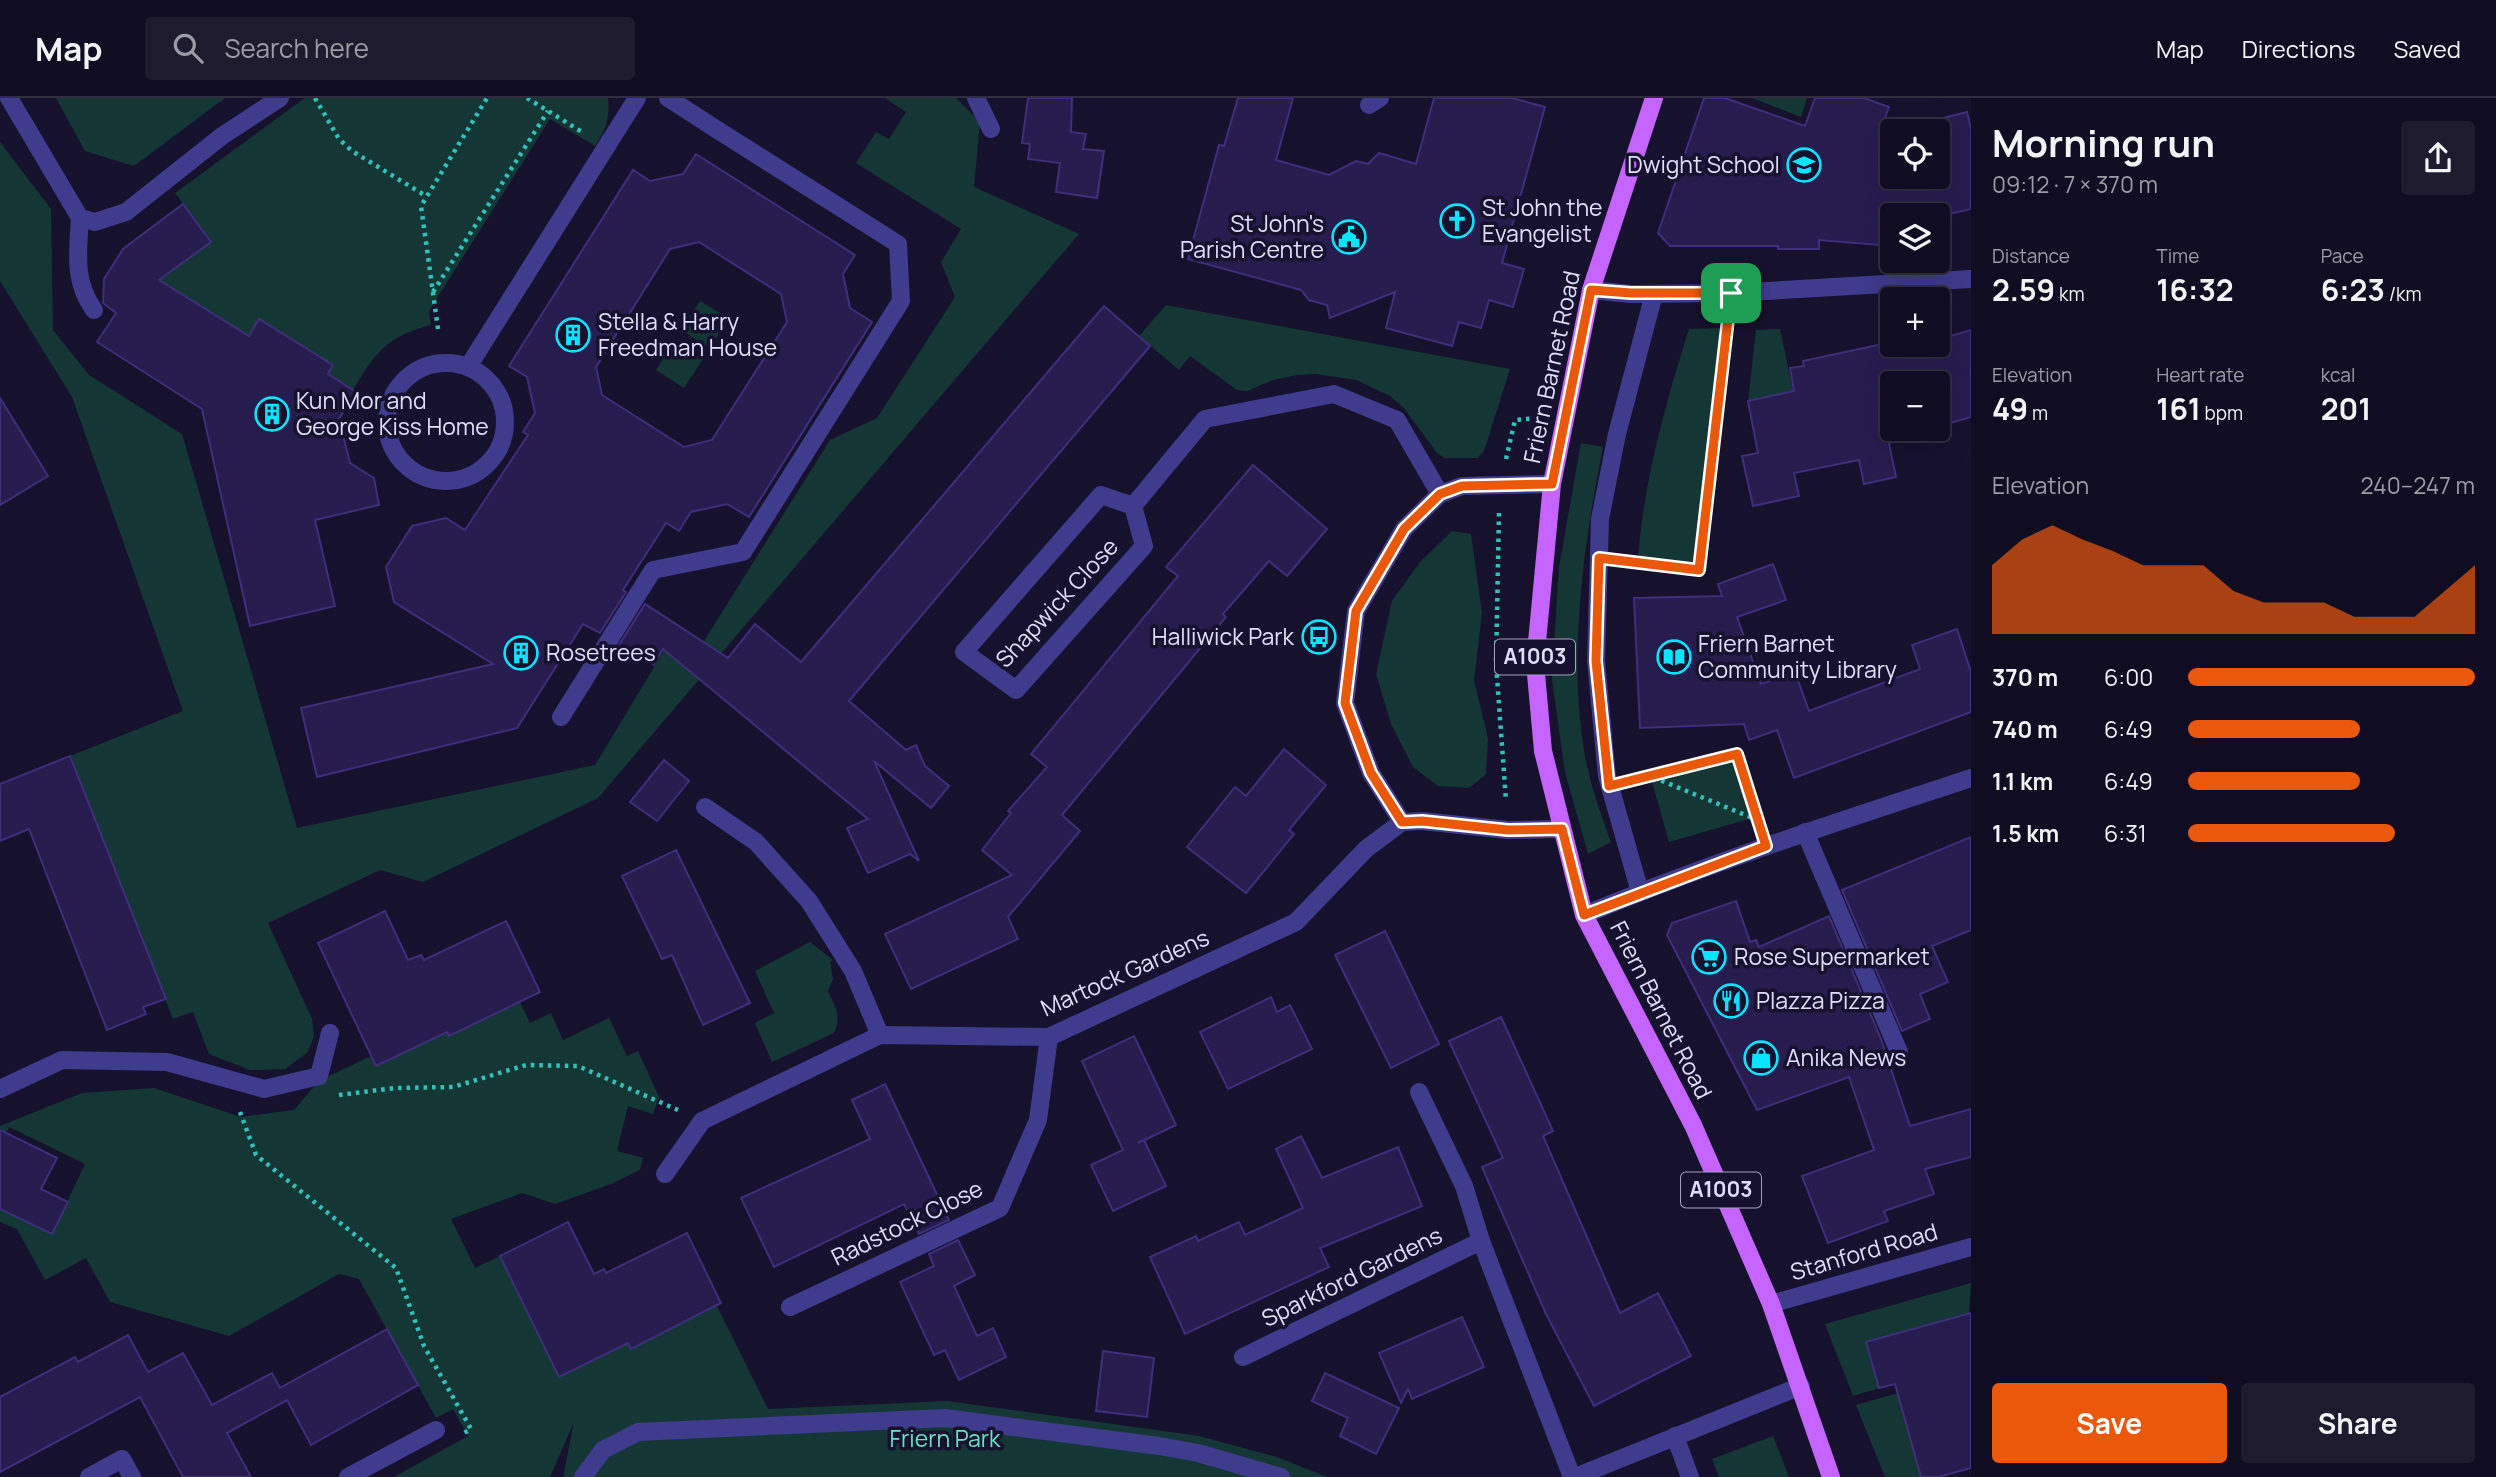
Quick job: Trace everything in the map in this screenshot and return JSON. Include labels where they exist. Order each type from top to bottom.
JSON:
[{"type":"main road","name":"Friern Barnet Road","points":[[1654,98],[1591,290],[1552,484],[1535,663],[1543,751],[1584,915],[1693,1125],[1771,1304],[1831,1477]]},
{"type":"street","points":[[9,98],[80,218],[79,279],[84,296],[94,310]]},
{"type":"street","points":[[80,218],[95,222],[126,212],[222,136],[280,98]]},
{"type":"street","points":[[468,367],[637,98]]},
{"type":"street","points":[[561,717],[653,570],[743,552],[901,301],[898,244],[668,98]]},
{"type":"street","points":[[976,98],[991,129]]},
{"type":"street","points":[[1591,290],[1654,294],[1731,293],[1971,279]]},
{"type":"street","name":"Friern Barnet Road","points":[[1640,892],[1609,786],[1596,661],[1600,519],[1617,434],[1654,294]]},
{"type":"street","points":[[445,362],[468,367],[488,379],[500,399],[505,421],[501,444],[488,463],[468,476],[446,481],[424,477],[404,464],[391,445],[387,422],[391,399],[404,380],[423,367],[445,362]]},
{"type":"street","points":[[1133,506],[1205,419],[1334,394],[1397,420],[1440,494]]},
{"type":"street","points":[[1552,484],[1462,486],[1440,494],[1404,529],[1356,611],[1345,703],[1371,773],[1402,822],[1422,821],[1508,830],[1562,829]]},
{"type":"street","name":"Shapwick Close","points":[[1101,495],[1133,506],[1144,546],[1016,691],[964,652],[1101,495]]},
{"type":"street","points":[[1584,915],[1805,832],[1971,778]]},
{"type":"street","points":[[705,807],[756,842],[809,901],[853,971],[880,1035]]},
{"type":"street","name":"Martock Gardens","points":[[665,1174],[702,1121],[880,1035],[1049,1037],[1296,922],[1366,849],[1402,822]]},
{"type":"street","points":[[1805,832],[1899,1052]]},
{"type":"street","points":[[0,1089],[62,1060],[167,1062],[264,1089],[319,1076],[330,1033]]},
{"type":"street","name":"Radstock Close","points":[[790,1307],[1000,1208],[1038,1120],[1049,1037]]},
{"type":"street","points":[[1419,1092],[1464,1186],[1481,1241],[1574,1477],[1801,1386]]},
{"type":"street","name":"Sparkford Gardens","points":[[1243,1357],[1481,1241]]},
{"type":"street","name":"Stanford Road","points":[[1771,1304],[1971,1247]]},
{"type":"street","points":[[583,1477],[603,1451],[638,1432],[945,1418],[1159,1446],[1210,1456],[1281,1477]]},
{"type":"street","points":[[348,1477],[436,1430]]},
{"type":"street","points":[[1675,1436],[1690,1477]]},
{"type":"street","points":[[89,1477],[122,1459],[132,1477]]},
{"type":"path","points":[[316,98],[339,139],[352,151],[426,196]]},
{"type":"path","points":[[438,328],[421,206],[487,98]]},
{"type":"path","points":[[527,98],[607,147]]},
{"type":"path","points":[[433,293],[548,111]]},
{"type":"path","points":[[1599,558],[1699,570],[1731,293]]},
{"type":"path","points":[[1508,830],[1496,663],[1501,484],[1515,420],[1538,418]]},
{"type":"path","points":[[1609,786],[1737,754],[1754,818],[1766,846]]},
{"type":"path","points":[[1650,776],[1754,818]]},
{"type":"path","points":[[331,1097],[395,1088],[453,1087],[526,1065],[578,1066],[702,1121]]},
{"type":"path","points":[[227,1078],[256,1155],[396,1268],[424,1346],[471,1429],[457,1437],[436,1430]]},
{"type":"green space","points":[[56,98],[225,98],[134,166],[85,151]]},
{"type":"green space","points":[[305,98],[608,98],[608,117],[595,146],[550,119],[429,311],[431,325],[403,335],[384,348],[368,366],[353,390],[328,374],[333,365],[259,319],[249,336],[159,280],[211,242],[175,193]]},
{"type":"green space","points":[[885,98],[956,98],[980,122],[974,187],[1079,234],[598,798],[423,882],[380,870],[268,923],[312,1019],[314,1037],[307,1053],[285,1069],[250,1070],[209,1054],[193,1012],[173,1019],[70,756],[183,711],[72,397],[0,281],[0,142],[51,209],[53,330],[89,375],[182,434],[297,828],[595,765],[665,649],[693,635],[704,641],[830,440],[877,418],[955,297],[941,262],[961,229],[856,163],[876,132],[889,139],[906,112]]},
{"type":"green space","points":[[1752,98],[1807,98],[1801,117]]},
{"type":"green space","points":[[700,301],[728,318],[710,348],[681,330]]},
{"type":"green space","points":[[1166,305],[1510,369],[1484,451],[1477,458],[1445,458],[1437,453],[1404,408],[1390,396],[1356,380],[1316,374],[1297,375],[1273,380],[1247,391],[1237,390],[1190,356],[1179,370],[1139,336]]},
{"type":"green space","points":[[1722,328],[1695,565],[1638,559],[1645,500],[1657,442],[1689,329]]},
{"type":"green space","points":[[1780,329],[1793,391],[1748,401],[1756,330]]},
{"type":"green space","points":[[674,341],[703,359],[684,388],[656,370]]},
{"type":"green space","points":[[1581,443],[1603,447],[1580,598],[1579,713],[1589,774],[1611,842],[1588,854],[1565,772],[1552,680],[1559,567]]},
{"type":"green space","points":[[1452,531],[1471,534],[1482,613],[1474,680],[1488,739],[1486,774],[1469,788],[1438,786],[1413,767],[1391,724],[1376,674],[1392,601],[1420,562]]},
{"type":"green space","points":[[1739,748],[1759,816],[1669,842],[1649,771]]},
{"type":"green space","points":[[810,942],[833,960],[830,962],[833,979],[828,991],[837,1012],[836,1027],[834,1033],[772,1062],[755,1023],[774,1013],[755,971]]},
{"type":"green space","name":"Friern Park","points":[[520,1002],[530,1023],[551,1013],[563,1040],[609,1018],[627,1056],[638,1051],[659,1097],[653,1114],[628,1106],[617,1151],[643,1158],[640,1170],[611,1184],[555,1204],[522,1193],[451,1219],[475,1268],[500,1256],[559,1377],[628,1343],[632,1348],[717,1306],[768,1409],[947,1401],[1199,1436],[1277,1457],[1327,1477],[563,1477],[574,1422],[550,1477],[394,1477],[468,1436],[453,1409],[436,1418],[359,1279],[339,1274],[229,1336],[110,1302],[86,1258],[45,1280],[17,1229],[0,1222],[0,1209],[52,1234],[85,1164],[9,1127],[0,1145],[0,1126],[82,1093],[154,1088],[241,1117],[294,1110],[319,1081],[371,1056],[447,1032],[449,1036]]},
{"type":"green space","points":[[1971,1283],[1969,1313],[1866,1342],[1879,1388],[1853,1396],[1825,1324]]},
{"type":"green space","points":[[1898,1393],[1921,1477],[1885,1477],[1856,1405]]},
{"type":"green space","points":[[1773,1436],[1789,1477],[1719,1477],[1712,1459]]},
{"type":"building","points":[[1028,98],[1072,98],[1071,132],[1086,134],[1083,149],[1104,151],[1097,198],[1056,192],[1060,163],[1028,159],[1030,144],[1022,143]]},
{"type":"building","points":[[1238,98],[1293,98],[1276,160],[1329,175],[1356,161],[1368,164],[1379,153],[1416,164],[1434,98],[1512,98],[1545,107],[1502,263],[1524,269],[1513,307],[1489,300],[1481,328],[1459,322],[1452,346],[1386,328],[1395,292],[1330,318],[1327,305],[1309,300],[1301,290],[1188,259],[1219,145],[1224,146]]},
{"type":"building","points":[[1704,98],[1725,98],[1805,126],[1815,98],[1864,98],[1889,107],[1885,119],[1880,119],[1880,189],[1950,189],[1950,119],[1939,119],[1967,112],[1971,129],[1971,209],[1950,214],[1950,203],[1880,203],[1880,245],[1819,240],[1819,249],[1778,249],[1778,246],[1670,246],[1658,233]]},
{"type":"building","points":[[696,154],[855,255],[843,274],[850,308],[872,322],[749,517],[727,504],[691,512],[679,531],[666,523],[623,590],[626,592],[600,633],[583,624],[517,728],[317,777],[301,708],[493,664],[394,602],[386,567],[412,526],[446,518],[465,530],[528,435],[523,432],[535,413],[527,377],[509,366],[633,170],[650,181],[683,174]],"holes":[[[699,242],[781,294],[787,322],[712,440],[684,447],[602,395],[596,367],[670,249]]]},
{"type":"building","name":"Kun Mor and George Kiss Home","points":[[183,204],[211,242],[159,280],[249,336],[259,319],[333,365],[328,374],[356,392],[339,419],[350,463],[374,478],[379,505],[315,520],[335,606],[250,626],[202,409],[97,342],[116,313],[103,303],[104,279],[123,249]]},
{"type":"building","points":[[1104,306],[1150,346],[849,701],[906,750],[916,745],[925,766],[949,786],[931,808],[874,761],[919,861],[910,854],[868,873],[847,828],[868,819],[663,649],[654,665],[619,645],[645,604],[728,658],[755,624],[801,662]]},
{"type":"building","points":[[1971,330],[1971,417],[1950,423],[1950,371],[1880,371],[1880,441],[1895,441],[1889,443],[1896,477],[1864,484],[1859,460],[1794,473],[1799,496],[1753,506],[1742,456],[1758,453],[1748,401],[1794,391],[1790,368],[1804,366],[1803,361],[1880,345],[1880,357],[1950,357],[1950,336]]},
{"type":"building","points":[[0,398],[48,476],[0,505]]},
{"type":"building","points":[[1253,465],[1327,529],[1287,576],[1269,561],[1223,614],[1226,617],[1062,815],[1080,831],[1008,917],[1018,939],[911,989],[885,934],[1012,875],[982,850],[1011,813],[1008,811],[1047,767],[1031,754],[1178,576],[1166,567]]},
{"type":"building","points":[[1773,564],[1786,600],[1737,617],[1761,684],[1795,672],[1809,711],[1920,669],[1912,645],[1957,629],[1971,672],[1971,712],[1794,778],[1777,730],[1749,740],[1744,724],[1640,728],[1634,598],[1722,596],[1718,584]]},
{"type":"building","points":[[1284,749],[1326,785],[1289,830],[1294,834],[1246,893],[1187,847],[1235,787],[1246,796]]},
{"type":"building","points":[[70,756],[166,999],[143,1007],[146,1014],[107,1030],[29,829],[0,841],[0,784]]},
{"type":"building","points":[[664,760],[689,781],[657,821],[630,802]]},
{"type":"building","points":[[1971,837],[1971,930],[1932,946],[1948,982],[1920,994],[1930,1019],[1902,1031],[1842,890]]},
{"type":"building","points":[[676,850],[750,1003],[703,1025],[672,955],[662,959],[622,876]]},
{"type":"building","points":[[1736,901],[1750,942],[1756,940],[1759,947],[1829,916],[1881,1039],[1910,1126],[1971,1109],[1971,1157],[1925,1169],[1934,1194],[1884,1211],[1888,1221],[1828,1243],[1802,1176],[1874,1150],[1849,1077],[1757,1110],[1667,935],[1672,923]]},
{"type":"building","points":[[385,911],[408,960],[421,955],[424,960],[506,921],[540,992],[449,1036],[447,1032],[376,1066],[318,943]]},
{"type":"building","points":[[1385,931],[1439,1044],[1391,1068],[1335,955]]},
{"type":"building","points":[[1271,997],[1277,1012],[1290,1005],[1312,1049],[1228,1089],[1200,1032]]},
{"type":"building","points":[[1501,1017],[1553,1131],[1543,1136],[1620,1313],[1658,1293],[1691,1356],[1594,1406],[1546,1314],[1482,1167],[1503,1158],[1449,1041]]},
{"type":"building","points":[[1134,1036],[1176,1125],[1144,1140],[1166,1186],[1113,1211],[1091,1165],[1123,1150],[1082,1061]]},
{"type":"building","points":[[885,1084],[949,1220],[919,1234],[904,1204],[774,1267],[741,1198],[870,1139],[852,1100]]},
{"type":"building","points":[[0,1130],[57,1158],[41,1189],[68,1202],[52,1234],[0,1209]]},
{"type":"building","points":[[1301,1136],[1322,1178],[1398,1147],[1422,1206],[1320,1248],[1329,1267],[1185,1334],[1150,1257],[1196,1236],[1198,1241],[1239,1222],[1245,1235],[1303,1208],[1276,1149]]},
{"type":"building","points":[[568,1222],[594,1274],[604,1269],[606,1273],[687,1233],[721,1303],[631,1349],[628,1343],[559,1377],[500,1256]]},
{"type":"building","points":[[958,1240],[975,1275],[954,1286],[977,1336],[993,1328],[1006,1357],[959,1380],[945,1350],[934,1355],[900,1282],[934,1266],[929,1254]]},
{"type":"building","points":[[1971,1313],[1971,1468],[1938,1477],[1921,1477],[1895,1384],[1879,1388],[1866,1342]]},
{"type":"building","points":[[1462,1317],[1484,1367],[1412,1399],[1408,1389],[1401,1403],[1379,1353]]},
{"type":"building","points":[[387,1329],[418,1385],[311,1445],[287,1400],[227,1433],[251,1477],[183,1477],[140,1397],[0,1472],[0,1397],[75,1357],[78,1362],[128,1335],[148,1372],[183,1353],[212,1405],[272,1373],[280,1388]]},
{"type":"building","points":[[1103,1351],[1154,1358],[1147,1417],[1096,1411]]},
{"type":"building","points":[[1325,1373],[1399,1408],[1376,1454],[1340,1436],[1348,1418],[1312,1401]]},
{"type":"place","name":"Dwight School","points":[[1804,165]]},
{"type":"place","name":"St John the Evangelist","points":[[1457,221]]},
{"type":"place","name":"St John's Parish Centre","points":[[1349,237]]},
{"type":"place","name":"Stella & Harry Freedman House","points":[[573,335]]},
{"type":"place","name":"Kun Mor and George Kiss Home","points":[[272,414]]},
{"type":"place","name":"Halliwick Park","points":[[1319,637]]},
{"type":"place","name":"Rosetrees","points":[[521,653]]},
{"type":"place","name":"Friern Barnet Community Library","points":[[1674,657]]},
{"type":"place","name":"Rose Supermarket","points":[[1709,957]]},
{"type":"place","name":"Plazza Pizza","points":[[1731,1001]]},
{"type":"place","name":"Anika News","points":[[1761,1058]]},
{"type":"route","points":[[1591,290],[1631,293],[1731,293],[1699,570],[1599,558],[1596,661],[1609,786],[1737,754],[1754,818],[1766,846],[1584,915],[1562,829],[1508,830],[1422,821],[1402,822],[1371,773],[1345,703],[1356,611],[1404,529],[1440,494],[1462,486],[1552,484],[1591,290]]}]
